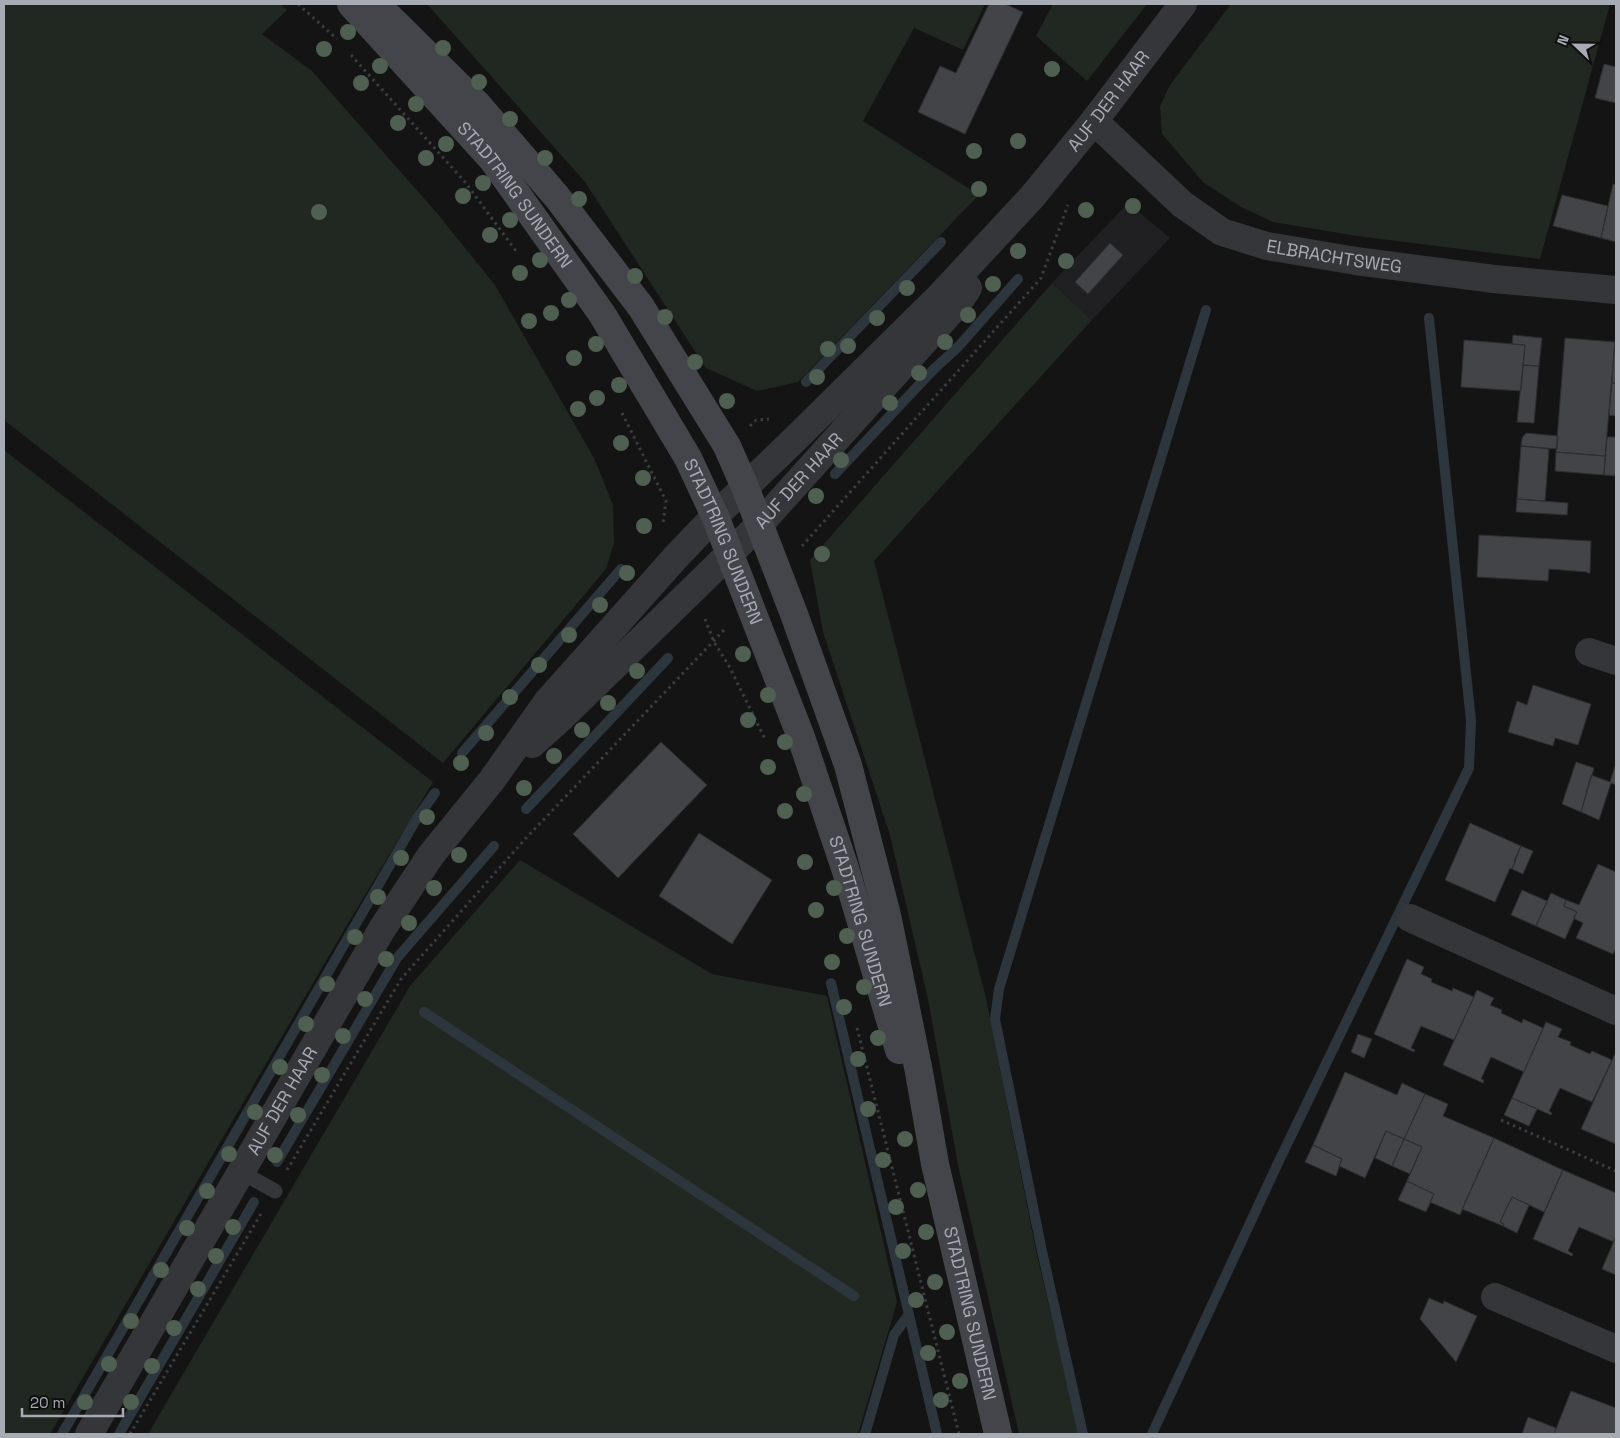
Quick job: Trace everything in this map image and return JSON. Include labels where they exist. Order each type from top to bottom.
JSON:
[{"type":"main road","name":"STADTRING SUNDERN","points":[[351,4],[492,159],[591,298],[688,458],[715,516],[801,737],[845,868],[881,994],[934,1164],[998,1434]]},
{"type":"main road","name":"STADTRING SUNDERN","points":[[376,4],[477,104],[557,198],[641,307],[727,446],[760,524],[848,765],[887,915],[919,1072],[934,1164]]},
{"type":"street","name":"AUF DER HAAR","points":[[89,1434],[382,930],[431,855],[492,780],[547,702],[675,558],[715,516],[793,442],[940,296],[1032,197],[1094,121],[1183,4]]},
{"type":"street","name":"ELBRACHTSWEG","points":[[1094,121],[1182,204],[1222,232],[1267,246],[1356,260],[1494,279],[1616,290]]},
{"type":"street","name":"AUF DER HAAR","points":[[492,780],[562,716],[760,524],[956,306],[1032,197]]},
{"type":"street","points":[[1589,652],[1616,661]]},
{"type":"street","points":[[1410,918],[1616,1011]]},
{"type":"street","points":[[1495,1297],[1616,1349]]},
{"type":"lane","points":[[241,1172],[274,1191]]},
{"type":"path","points":[[298,4],[343,45]]},
{"type":"path","points":[[349,52],[464,182],[518,254]]},
{"type":"path","points":[[799,549],[1041,278],[1070,201]]},
{"type":"path","points":[[619,408],[666,502]]},
{"type":"path","points":[[706,620],[714,642],[729,666],[768,745]]},
{"type":"path","points":[[130,1434],[402,979],[527,837],[714,642],[727,626]]},
{"type":"path","points":[[855,1021],[959,1434]]},
{"type":"path","points":[[1501,1120],[1616,1171]]},
{"type":"shaded area","points":[[4,4],[280,4],[287,10],[262,34],[312,71],[436,212],[495,285],[594,458],[613,505],[614,543],[606,569],[443,763],[4,420]]},
{"type":"shaded area","points":[[427,4],[985,4],[963,50],[914,28],[863,121],[979,195],[798,382],[757,391],[706,368],[585,182]]},
{"type":"shaded area","points":[[1053,4],[1147,4],[1087,81],[1036,36]]},
{"type":"shaded area","points":[[1231,4],[1610,4],[1540,259],[1357,236],[1273,222],[1241,207],[1203,182],[1162,134],[1160,106],[1170,85]]},
{"type":"shaded area","points":[[1128,203],[1170,238],[1092,320],[1052,283]]},
{"type":"shaded area","points":[[1052,283],[1092,320],[874,561],[986,998],[1036,1251],[1079,1434],[1019,1434],[958,1165],[928,999],[890,835],[823,632],[810,560]]},
{"type":"shaded area","points":[[4,450],[433,782],[344,930],[50,1434],[4,1434]]},
{"type":"shaded area","points":[[520,860],[712,974],[827,996],[897,1302],[858,1434],[148,1434],[410,986]]},
{"type":"building","points":[[989,4],[1005,4],[1023,12],[965,134],[918,112],[940,66],[956,73]]},
{"type":"building","points":[[1604,64],[1616,67],[1616,103],[1595,98]]},
{"type":"building","points":[[1613,184],[1616,185],[1616,242],[1601,238]]},
{"type":"building","points":[[1562,195],[1608,206],[1601,238],[1553,226]]},
{"type":"building","points":[[1110,243],[1123,255],[1088,294],[1075,282]]},
{"type":"building","points":[[1513,335],[1542,338],[1539,366],[1523,365],[1525,345],[1512,344]]},
{"type":"building","points":[[1565,338],[1615,342],[1605,456],[1556,452]]},
{"type":"building","points":[[1464,340],[1525,345],[1521,391],[1461,387]]},
{"type":"building","points":[[1614,349],[1616,349],[1616,383],[1612,383]]},
{"type":"building","points":[[1523,365],[1539,366],[1534,423],[1517,422]]},
{"type":"building","points":[[1612,383],[1616,383],[1616,416],[1609,415]]},
{"type":"building","points":[[1526,433],[1558,436],[1557,449],[1521,446],[1522,438]]},
{"type":"building","points":[[1607,437],[1616,437],[1616,476],[1604,475]]},
{"type":"building","points":[[1521,446],[1549,449],[1545,501],[1517,499]]},
{"type":"building","points":[[1556,452],[1605,456],[1604,475],[1555,471]]},
{"type":"building","points":[[1517,499],[1568,503],[1567,515],[1516,512]]},
{"type":"building","points":[[1479,535],[1591,541],[1590,573],[1549,569],[1548,581],[1477,577]]},
{"type":"building","points":[[1533,685],[1591,704],[1578,745],[1555,738],[1553,746],[1508,732],[1517,701],[1527,705]]},
{"type":"building","points":[[661,742],[707,785],[618,878],[573,834]]},
{"type":"building","points":[[1576,762],[1594,768],[1581,812],[1562,804]]},
{"type":"building","points":[[1615,766],[1616,785],[1611,783],[1599,820],[1581,812],[1591,775],[1610,782]]},
{"type":"building","points":[[1470,823],[1521,846],[1512,869],[1510,868],[1495,902],[1445,880]]},
{"type":"building","points":[[699,833],[772,880],[732,944],[659,896]]},
{"type":"building","points":[[1521,846],[1533,851],[1523,874],[1512,869]]},
{"type":"building","points":[[1598,864],[1616,872],[1616,948],[1613,954],[1576,938],[1583,923],[1573,918],[1577,912],[1564,906],[1566,900],[1579,905]]},
{"type":"building","points":[[1522,890],[1547,901],[1536,926],[1511,915]]},
{"type":"building","points":[[1551,893],[1566,900],[1564,906],[1577,912],[1565,939],[1536,926]]},
{"type":"building","points":[[1407,959],[1424,967],[1421,974],[1432,979],[1431,982],[1452,991],[1453,988],[1474,997],[1454,1040],[1421,1026],[1411,1048],[1415,1050],[1414,1052],[1374,1034]]},
{"type":"building","points":[[1477,990],[1494,998],[1490,1005],[1502,1010],[1501,1013],[1522,1023],[1523,1019],[1543,1028],[1524,1072],[1491,1057],[1481,1079],[1484,1080],[1483,1083],[1443,1065]]},
{"type":"building","points":[[1546,1022],[1562,1029],[1558,1037],[1571,1042],[1570,1045],[1590,1054],[1592,1051],[1612,1060],[1592,1102],[1560,1088],[1549,1111],[1552,1113],[1551,1115],[1512,1098]]},
{"type":"building","points":[[1358,1034],[1372,1039],[1364,1058],[1351,1052]]},
{"type":"building","points":[[1616,1054],[1616,1144],[1581,1129]]},
{"type":"building","points":[[1345,1072],[1397,1095],[1402,1083],[1425,1094],[1404,1139],[1386,1131],[1365,1178],[1339,1166],[1342,1159],[1313,1145]]},
{"type":"building","points":[[1425,1094],[1448,1104],[1443,1116],[1494,1138],[1460,1215],[1430,1202],[1434,1194],[1407,1181],[1422,1147],[1404,1139]]},
{"type":"building","points":[[1512,1098],[1537,1109],[1529,1126],[1504,1115]]},
{"type":"building","points":[[1386,1131],[1404,1139],[1392,1166],[1375,1158]]},
{"type":"building","points":[[1494,1138],[1563,1170],[1544,1212],[1512,1197],[1500,1222],[1504,1224],[1503,1226],[1462,1209]]},
{"type":"building","points":[[1404,1139],[1422,1147],[1410,1174],[1392,1166]]},
{"type":"building","points":[[1313,1145],[1342,1159],[1336,1176],[1305,1162]]},
{"type":"building","points":[[1563,1170],[1616,1193],[1616,1236],[1614,1242],[1579,1227],[1568,1251],[1573,1254],[1572,1256],[1533,1239]]},
{"type":"building","points":[[1407,1181],[1434,1194],[1426,1212],[1398,1200]]},
{"type":"building","points":[[1512,1197],[1529,1205],[1517,1233],[1503,1226],[1504,1224],[1500,1222]]},
{"type":"building","points":[[1616,1236],[1616,1275],[1602,1269]]},
{"type":"building","points":[[1429,1298],[1443,1304],[1444,1301],[1477,1316],[1456,1362],[1420,1319]]},
{"type":"building","points":[[1571,1391],[1616,1408],[1616,1434],[1554,1434]]},
{"type":"building","points":[[1528,1417],[1556,1428],[1554,1434],[1522,1434]]},
{"type":"waterway","points":[[806,382],[941,242]]},
{"type":"waterway","points":[[835,474],[934,369],[958,347],[1018,279]]},
{"type":"waterway","points":[[1083,1434],[1042,1251],[995,1019],[999,989],[1206,310]]},
{"type":"waterway","points":[[1152,1434],[1278,1163],[1469,768],[1471,721],[1429,318]]},
{"type":"waterway","points":[[462,753],[621,569]]},
{"type":"waterway","points":[[526,809],[668,658]]},
{"type":"waterway","points":[[62,1434],[417,818],[435,793]]},
{"type":"waterway","points":[[277,1162],[397,958],[494,846]]},
{"type":"waterway","points":[[831,983],[937,1434]]},
{"type":"waterway","points":[[424,1012],[854,1296]]},
{"type":"waterway","points":[[119,1434],[254,1202]]},
{"type":"waterway","points":[[865,1434],[894,1335],[909,1314]]}]
